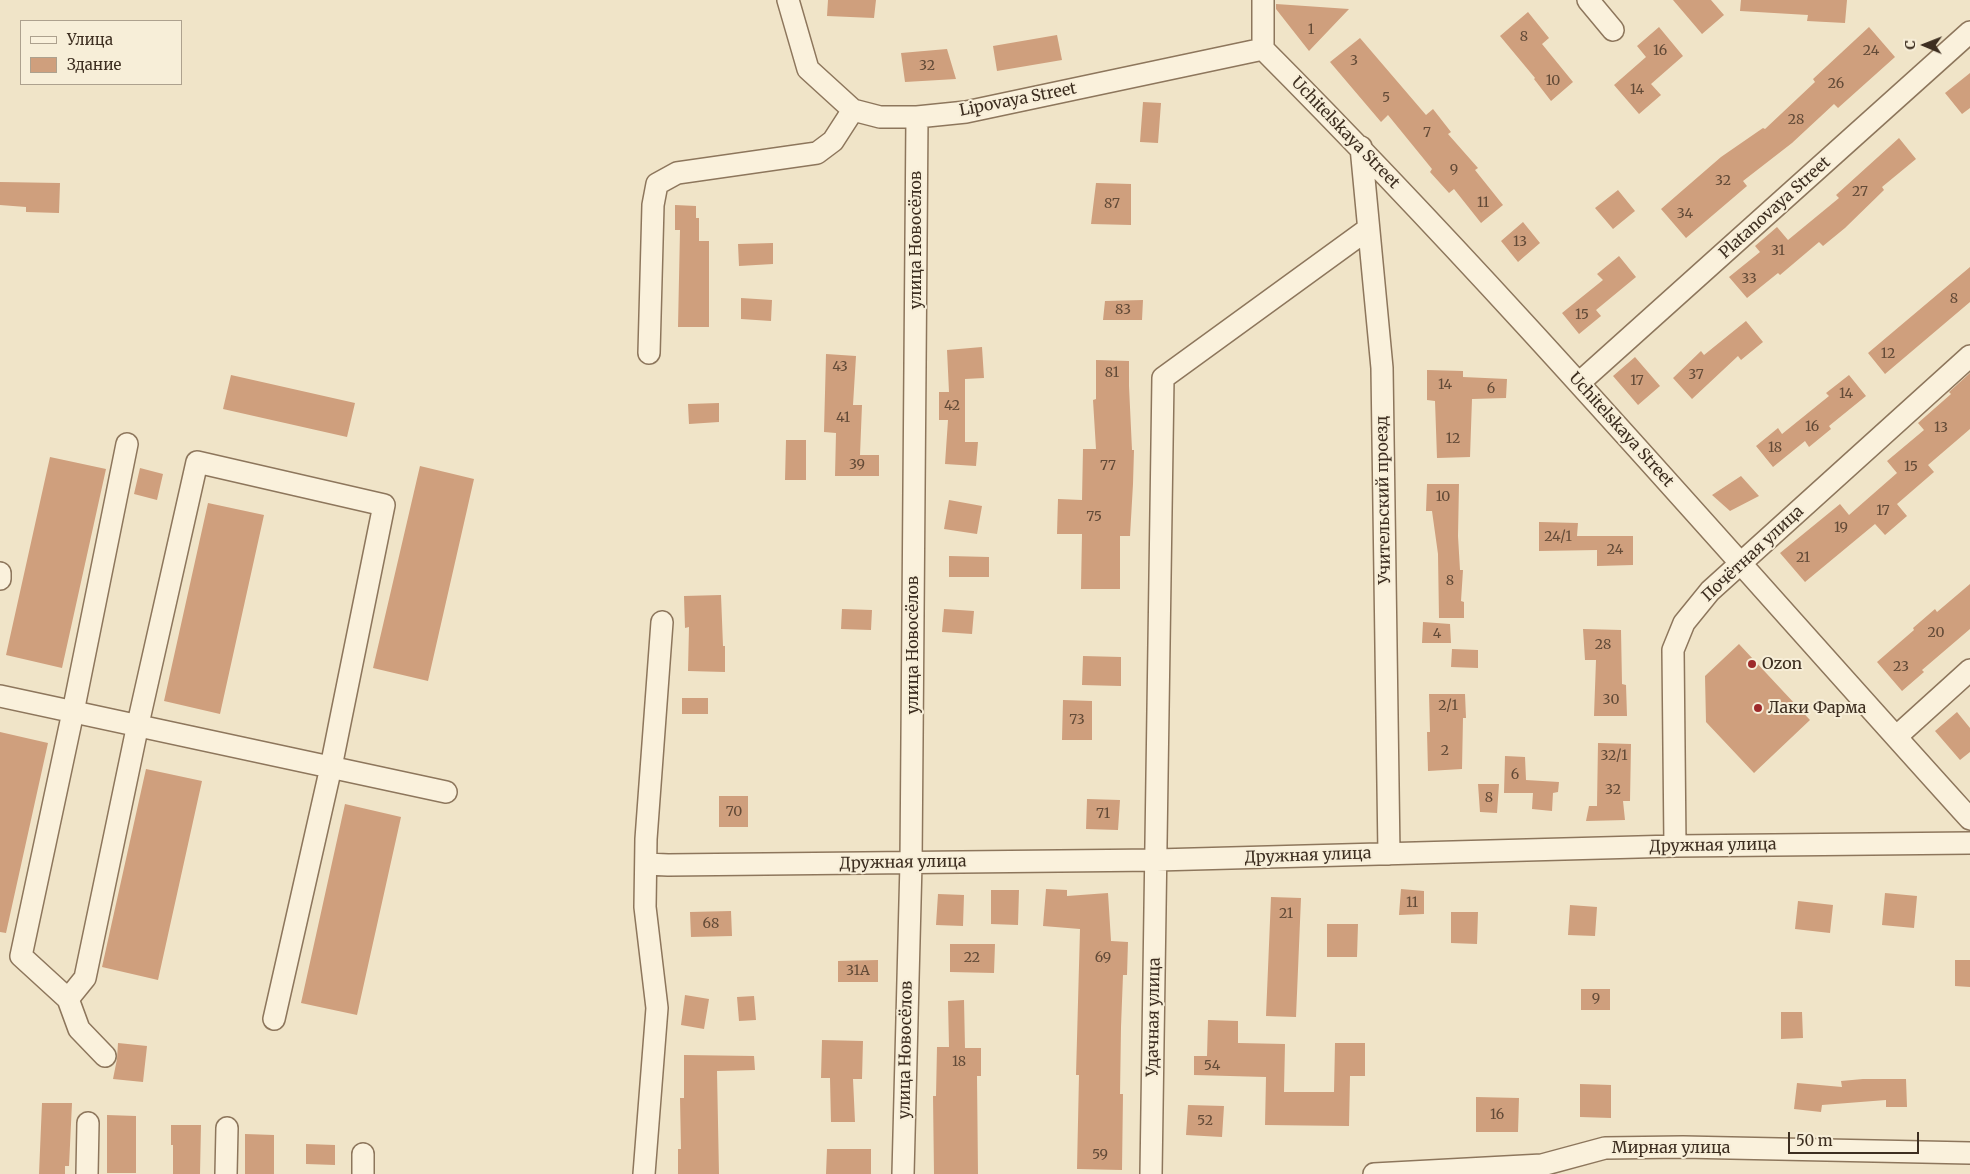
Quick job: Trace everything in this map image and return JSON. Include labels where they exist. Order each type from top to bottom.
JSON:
[{"type":"street","name":"Lipovaya Street","points":[[788,0],[808,68],[853,110],[880,117],[917,117],[966,112],[1263,49]]},
{"type":"street","points":[[1263,0],[1263,49]]},
{"type":"street","points":[[1588,0],[1614,30]]},
{"type":"street","name":"Platanovaya Street","points":[[1579,383],[1970,32]]},
{"type":"street","name":"Uchitelskaya Street","points":[[1263,49],[1360,147],[1579,383],[1970,819]]},
{"type":"street","points":[[649,354],[653,205],[657,184],[677,173],[816,153],[833,141],[853,110]]},
{"type":"street","name":"улица Новосёлов","points":[[903,1174],[911,863],[917,117]]},
{"type":"street","name":"Учительский проезд","points":[[1360,147],[1382,368],[1389,854]]},
{"type":"street","name":"Удачная улица","points":[[1151,1174],[1163,378],[1368,229]]},
{"type":"street","name":"Почётная улица","points":[[1675,846],[1673,650],[1684,623],[1710,591],[1970,356]]},
{"type":"street","points":[[105,1056],[79,1028],[68,999],[21,956],[127,444]]},
{"type":"street","points":[[68,999],[84,978],[138,724],[197,462],[384,505],[332,767],[274,1019]]},
{"type":"street","points":[[0,574],[0,579]]},
{"type":"street","points":[[644,1174],[657,1008],[646,907],[646,864],[654,720],[662,622]]},
{"type":"street","points":[[1896,737],[1970,670]]},
{"type":"street","points":[[0,696],[138,724],[446,792]]},
{"type":"street","name":"Дружная улица","points":[[646,864],[1157,860],[1675,846],[1970,843]]},
{"type":"street","points":[[87,1174],[88,1123]]},
{"type":"street","points":[[226,1174],[227,1128]]},
{"type":"street","name":"Мирная улица","points":[[1374,1174],[1542,1165],[1605,1148],[1683,1147],[1970,1152]]},
{"type":"building","points":[[828,0],[876,0],[874,18],[827,16]]},
{"type":"building","points":[[1673,0],[1711,0],[1724,15],[1702,34]]},
{"type":"building","points":[[1741,0],[1847,0],[1845,23],[1807,21],[1808,15],[1740,11]]},
{"type":"building","points":[[1276,4],[1349,9],[1309,51],[1276,9]]},
{"type":"building","points":[[1528,12],[1549,38],[1542,44],[1573,82],[1551,101],[1535,78],[1500,36]]},
{"type":"building","points":[[1659,27],[1683,56],[1651,84],[1661,95],[1639,114],[1614,85],[1646,57],[1637,46]]},
{"type":"building","points":[[1869,27],[1895,57],[1838,108],[1834,104],[1792,143],[1743,181],[1747,186],[1686,238],[1661,209],[1721,157],[1763,128],[1765,129],[1815,82],[1813,79]]},
{"type":"building","points":[[1057,35],[1062,60],[997,71],[993,46]]},
{"type":"building","points":[[1360,38],[1426,115],[1433,109],[1451,132],[1448,134],[1478,168],[1475,170],[1503,205],[1481,223],[1454,189],[1449,193],[1430,172],[1432,169],[1388,115],[1381,122],[1330,62]]},
{"type":"building","points":[[947,49],[956,79],[905,82],[901,53]]},
{"type":"building","points":[[1970,73],[1970,108],[1962,114],[1945,93]]},
{"type":"building","points":[[1143,102],[1161,103],[1158,143],[1140,142]]},
{"type":"building","points":[[1899,138],[1916,159],[1882,187],[1884,190],[1845,228],[1823,246],[1819,242],[1780,275],[1778,273],[1747,298],[1729,277],[1760,252],[1755,246],[1777,227],[1788,240],[1839,198],[1836,195]]},
{"type":"building","points":[[0,182],[60,183],[59,213],[26,212],[26,207],[0,205]]},
{"type":"building","points":[[1096,183],[1131,184],[1131,225],[1091,224]]},
{"type":"building","points":[[1618,190],[1635,211],[1613,229],[1595,208]]},
{"type":"building","points":[[675,205],[696,206],[696,218],[699,218],[699,241],[709,241],[709,327],[678,327],[680,230],[675,230]]},
{"type":"building","points":[[1523,222],[1540,243],[1518,262],[1501,241]]},
{"type":"building","points":[[773,243],[773,264],[739,266],[738,244]]},
{"type":"building","points":[[1619,256],[1636,277],[1596,310],[1601,316],[1579,334],[1562,313],[1603,280],[1597,274]]},
{"type":"building","points":[[1970,267],[1970,302],[1885,374],[1868,353]]},
{"type":"building","points":[[741,298],[772,300],[771,321],[741,319]]},
{"type":"building","points":[[1143,300],[1142,320],[1103,320],[1105,301]]},
{"type":"building","points":[[1746,321],[1763,342],[1741,360],[1738,356],[1692,399],[1673,378],[1701,351],[1704,355]]},
{"type":"building","points":[[982,347],[984,378],[965,379],[965,442],[978,442],[976,466],[945,464],[948,420],[939,420],[939,392],[949,392],[947,350]]},
{"type":"building","points":[[826,354],[856,356],[853,405],[862,405],[860,455],[879,455],[879,476],[835,476],[836,433],[824,432]]},
{"type":"building","points":[[1635,357],[1660,386],[1638,405],[1613,376]]},
{"type":"building","points":[[1096,360],[1129,361],[1132,450],[1134,450],[1133,484],[1130,536],[1120,536],[1120,589],[1081,589],[1082,534],[1057,534],[1058,499],[1082,500],[1083,449],[1096,449],[1093,400],[1096,399]]},
{"type":"building","points":[[1427,370],[1463,371],[1463,377],[1507,379],[1506,398],[1472,399],[1470,457],[1437,458],[1435,401],[1427,400]]},
{"type":"building","points":[[1970,373],[1970,429],[1928,465],[1934,472],[1897,504],[1907,516],[1885,535],[1875,524],[1805,582],[1780,553],[1840,504],[1849,515],[1897,473],[1887,461],[1924,430],[1918,423],[1951,394],[1949,392]]},
{"type":"building","points":[[231,375],[355,403],[347,437],[223,409]]},
{"type":"building","points":[[1849,375],[1866,396],[1829,426],[1831,429],[1809,447],[1805,441],[1773,467],[1756,446],[1778,428],[1782,434],[1829,396],[1826,393]]},
{"type":"building","points":[[719,403],[719,422],[689,424],[688,404]]},
{"type":"building","points":[[786,440],[806,440],[806,480],[785,480]]},
{"type":"building","points":[[50,457],[106,469],[62,668],[6,655]]},
{"type":"building","points":[[420,466],[474,479],[428,681],[373,668]]},
{"type":"building","points":[[140,468],[163,474],[157,500],[134,494]]},
{"type":"building","points":[[1741,476],[1759,496],[1730,511],[1712,495]]},
{"type":"building","points":[[1427,484],[1459,484],[1458,536],[1460,570],[1463,570],[1461,601],[1464,602],[1464,618],[1439,618],[1438,554],[1432,511],[1426,511]]},
{"type":"building","points":[[949,500],[982,506],[977,534],[944,529]]},
{"type":"building","points":[[208,503],[264,515],[220,714],[164,701]]},
{"type":"building","points":[[1539,522],[1578,523],[1577,536],[1633,536],[1633,565],[1597,566],[1597,550],[1539,551]]},
{"type":"building","points":[[949,556],[989,557],[989,577],[949,577]]},
{"type":"building","points":[[1970,584],[1970,629],[1922,670],[1924,672],[1902,691],[1877,662],[1935,609],[1937,612]]},
{"type":"building","points":[[721,595],[725,672],[688,671],[689,627],[685,628],[684,596]]},
{"type":"building","points":[[842,609],[872,610],[871,630],[841,629]]},
{"type":"building","points":[[944,609],[974,611],[972,634],[942,632]]},
{"type":"building","points":[[1423,622],[1450,624],[1451,643],[1422,643]]},
{"type":"building","points":[[1583,629],[1621,630],[1622,684],[1626,685],[1627,716],[1594,716],[1596,660],[1585,660]]},
{"type":"building","points":[[1739,644],[1810,720],[1754,773],[1706,722],[1705,676]]},
{"type":"building","points":[[1452,649],[1478,650],[1478,668],[1451,667]]},
{"type":"building","points":[[1083,656],[1121,657],[1121,686],[1082,685]]},
{"type":"building","points":[[1429,694],[1465,694],[1466,718],[1463,718],[1462,769],[1428,771],[1427,732],[1430,732]]},
{"type":"building","points":[[682,698],[708,698],[708,714],[682,714]]},
{"type":"building","points":[[1063,700],[1092,701],[1092,740],[1062,740]]},
{"type":"building","points":[[1957,712],[1970,728],[1970,752],[1960,760],[1935,731]]},
{"type":"building","points":[[0,732],[48,743],[6,933],[0,932]]},
{"type":"building","points":[[1598,743],[1631,744],[1630,801],[1623,801],[1625,820],[1586,821],[1589,806],[1597,806]]},
{"type":"building","points":[[1505,756],[1525,757],[1526,780],[1559,782],[1558,792],[1553,793],[1552,811],[1532,809],[1533,793],[1504,793]]},
{"type":"building","points":[[146,769],[202,781],[158,980],[102,967]]},
{"type":"building","points":[[1478,784],[1499,784],[1497,813],[1480,812]]},
{"type":"building","points":[[719,796],[748,796],[748,827],[719,827]]},
{"type":"building","points":[[1087,799],[1120,800],[1118,830],[1086,829]]},
{"type":"building","points":[[345,804],[401,817],[357,1015],[301,1003]]},
{"type":"building","points":[[1046,889],[1067,890],[1067,896],[1108,893],[1111,941],[1128,942],[1127,975],[1123,975],[1121,1027],[1120,1094],[1123,1094],[1122,1170],[1077,1169],[1079,1075],[1076,1075],[1080,929],[1043,926]]},
{"type":"building","points":[[1401,889],[1424,891],[1424,914],[1399,915]]},
{"type":"building","points":[[991,890],[1019,890],[1018,925],[991,924]]},
{"type":"building","points":[[1885,893],[1917,896],[1914,928],[1882,925]]},
{"type":"building","points":[[938,894],[964,895],[963,926],[936,925]]},
{"type":"building","points":[[1271,897],[1301,898],[1296,1017],[1266,1016]]},
{"type":"building","points":[[1798,901],[1833,905],[1830,933],[1795,929]]},
{"type":"building","points":[[1570,905],[1597,907],[1595,936],[1568,935]]},
{"type":"building","points":[[731,911],[732,936],[691,937],[690,912]]},
{"type":"building","points":[[1451,912],[1478,912],[1477,944],[1451,943]]},
{"type":"building","points":[[1327,924],[1358,924],[1357,957],[1327,957]]},
{"type":"building","points":[[950,944],[995,944],[994,973],[950,972]]},
{"type":"building","points":[[878,960],[878,982],[838,982],[838,961]]},
{"type":"building","points":[[1955,960],[1970,960],[1970,987],[1955,986]]},
{"type":"building","points":[[1581,989],[1610,989],[1610,1010],[1581,1010]]},
{"type":"building","points":[[685,995],[709,999],[704,1029],[681,1025]]},
{"type":"building","points":[[754,996],[756,1020],[739,1021],[737,997]]},
{"type":"building","points":[[964,1000],[965,1048],[981,1048],[981,1076],[977,1076],[978,1174],[934,1174],[933,1096],[936,1096],[937,1047],[949,1047],[948,1001]]},
{"type":"building","points":[[1781,1012],[1802,1012],[1803,1038],[1781,1039]]},
{"type":"building","points":[[1208,1020],[1238,1021],[1238,1043],[1285,1044],[1284,1092],[1334,1092],[1335,1043],[1365,1043],[1365,1076],[1350,1076],[1349,1126],[1265,1125],[1266,1077],[1194,1075],[1194,1056],[1207,1056]]},
{"type":"building","points":[[822,1040],[863,1041],[862,1079],[853,1079],[855,1122],[831,1122],[830,1078],[821,1078]]},
{"type":"building","points":[[118,1043],[147,1046],[143,1082],[113,1079]]},
{"type":"building","points":[[684,1055],[754,1056],[755,1070],[717,1071],[719,1174],[678,1174],[678,1149],[681,1149],[680,1098],[684,1098]]},
{"type":"building","points":[[1906,1079],[1907,1107],[1886,1107],[1886,1100],[1822,1105],[1821,1112],[1794,1109],[1797,1083],[1842,1087],[1841,1081]]},
{"type":"building","points":[[1580,1084],[1611,1085],[1611,1118],[1580,1117]]},
{"type":"building","points":[[1476,1097],[1519,1098],[1518,1132],[1476,1132]]},
{"type":"building","points":[[42,1103],[72,1103],[69,1166],[65,1166],[65,1174],[39,1174]]},
{"type":"building","points":[[1188,1105],[1224,1106],[1222,1137],[1186,1135]]},
{"type":"building","points":[[107,1115],[136,1116],[136,1173],[107,1173]]},
{"type":"building","points":[[171,1125],[201,1125],[200,1174],[173,1174]]},
{"type":"building","points":[[245,1134],[274,1135],[274,1174],[245,1174]]},
{"type":"building","points":[[306,1144],[335,1145],[335,1165],[306,1164]]},
{"type":"building","points":[[827,1149],[871,1149],[871,1174],[826,1174]]},
{"type":"place","name":"Ozon","points":[[1752,664]]},
{"type":"place","name":"Лаки Фарма","points":[[1758,708]]}]
